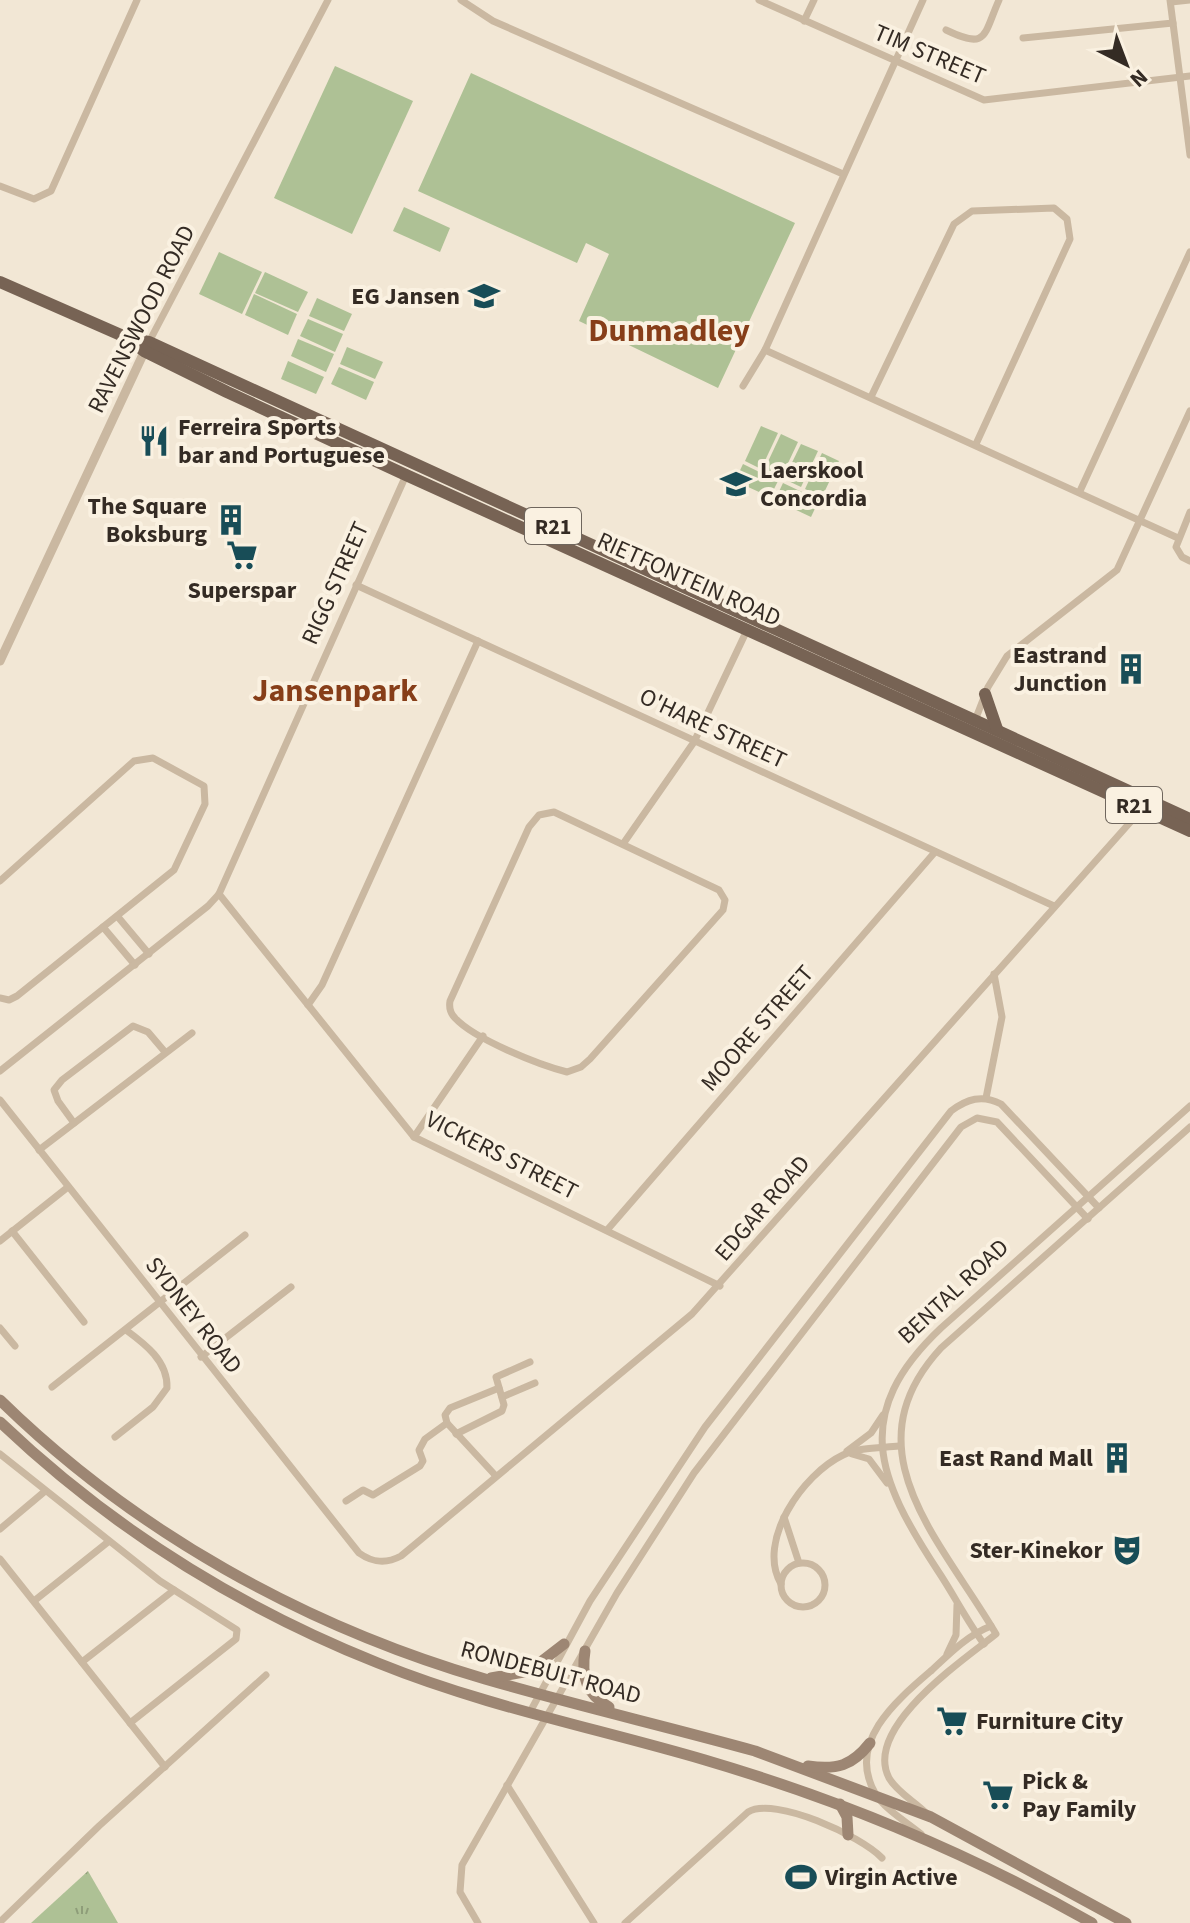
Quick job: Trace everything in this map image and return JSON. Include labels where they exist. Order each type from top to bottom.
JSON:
[{"type":"main road","name":"RIETFONTEIN ROAD","points":[[0,282],[409,469],[518,527],[747,630],[804,649],[972,725],[1190,831]]},
{"type":"main road","name":"RIETFONTEIN ROAD","points":[[409,469],[524,513],[753,617],[804,649]]},
{"type":"main road","points":[[518,527],[524,513]]},
{"type":"main road","points":[[985,694],[997,729]]},
{"type":"main road","name":"RIETFONTEIN ROAD","points":[[972,725],[997,729],[1190,819]]},
{"type":"main road","name":"RONDEBULT ROAD","points":[[0,1400],[92,1481],[164,1533],[237,1576],[333,1624],[483,1679],[622,1714],[792,1764],[931,1817],[1126,1923]]},
{"type":"main road","name":"RONDEBULT ROAD","points":[[0,1422],[86,1497],[155,1548],[228,1592],[378,1663],[467,1696],[706,1761],[840,1804],[925,1837],[997,1871],[1092,1923]]},
{"type":"main road","points":[[483,1679],[529,1671],[564,1644]]},
{"type":"main road","points":[[585,1651],[583,1668],[587,1686],[597,1699],[622,1714]]},
{"type":"main road","points":[[792,1764],[832,1769],[842,1767],[870,1743]]},
{"type":"main road","points":[[840,1804],[847,1817],[848,1835]]},
{"type":"street","points":[[0,186],[34,199],[51,191],[137,0]]},
{"type":"street","name":"RAVENSWOOD ROAD","points":[[0,661],[147,347],[328,0]]},
{"type":"street","points":[[461,0],[493,21],[843,174]]},
{"type":"street","name":"TIM STREET","points":[[759,0],[989,100],[1190,76]]},
{"type":"street","points":[[804,21],[814,0]]},
{"type":"street","points":[[743,386],[765,350],[923,0]]},
{"type":"street","points":[[946,30],[969,41],[977,40],[984,35],[999,0]]},
{"type":"street","points":[[1190,0],[1171,1],[1190,155]]},
{"type":"street","points":[[1023,38],[1173,23]]},
{"type":"street","points":[[871,397],[954,224],[972,211],[1049,206],[1063,214],[1071,230],[1070,239],[976,444]]},
{"type":"street","points":[[1080,491],[1190,252]]},
{"type":"street","points":[[765,350],[1178,538]]},
{"type":"street","points":[[972,725],[1000,665],[1017,646],[1111,576],[1141,519],[1190,411]]},
{"type":"street","name":"RIGG STREET","points":[[219,894],[409,469]]},
{"type":"street","points":[[1190,512],[1178,538],[1177,550],[1190,561]]},
{"type":"street","name":"O'HARE STREET","points":[[356,585],[1054,906]]},
{"type":"street","points":[[623,844],[694,742],[753,617]]},
{"type":"street","points":[[308,1005],[322,985],[478,641]]},
{"type":"street","points":[[0,881],[134,761],[153,758],[204,786],[205,804],[174,870],[17,996],[9,1000],[0,998]]},
{"type":"street","name":"EDGAR ROAD","points":[[359,1553],[379,1562],[401,1556],[665,1337],[720,1286],[1142,809]]},
{"type":"street","points":[[554,812],[623,844],[719,890],[725,897],[723,910],[581,1067],[567,1072],[559,1070],[483,1036],[455,1019],[450,1001],[531,822],[539,815],[554,812]]},
{"type":"street","name":"MOORE STREET","points":[[608,1229],[935,852]]},
{"type":"street","points":[[1,1067],[149,954],[219,894]]},
{"type":"street","name":"VICKERS STREET","points":[[219,894],[414,1137],[720,1286]]},
{"type":"street","points":[[118,917],[149,954]]},
{"type":"street","points":[[103,927],[135,965]]},
{"type":"street","points":[[986,1098],[1002,1017],[994,974]]},
{"type":"street","points":[[74,1123],[54,1090],[75,1070],[133,1026],[148,1032],[165,1052]]},
{"type":"street","points":[[39,1150],[192,1033]]},
{"type":"street","points":[[414,1137],[483,1036]]},
{"type":"street","points":[[530,1712],[564,1644],[639,1523],[705,1427],[925,1140],[951,1111],[970,1100],[986,1098],[1010,1111],[1099,1208]]},
{"type":"street","name":"SYDNEY ROAD","points":[[0,1100],[359,1553]]},
{"type":"street","name":"BENTAL ROAD","points":[[984,1644],[911,1530],[890,1488],[883,1448],[885,1413],[892,1387],[918,1350],[1087,1194],[1190,1106]]},
{"type":"street","points":[[478,1923],[460,1892],[459,1876],[507,1785],[617,1593],[694,1473],[961,1127],[977,1118],[997,1122],[1088,1219]]},
{"type":"street","name":"BENTAL ROAD","points":[[993,1630],[910,1489],[899,1446],[906,1398],[928,1362],[1190,1127]]},
{"type":"street","points":[[0,1241],[68,1187]]},
{"type":"street","points":[[12,1231],[84,1322]]},
{"type":"street","points":[[52,1387],[245,1235]]},
{"type":"street","points":[[201,1357],[291,1287]]},
{"type":"street","points":[[0,1328],[15,1346]]},
{"type":"street","points":[[115,1437],[153,1407],[167,1388],[164,1372],[152,1351],[126,1330]]},
{"type":"street","points":[[456,1434],[502,1411],[497,1376],[530,1362]]},
{"type":"street","points":[[495,1475],[456,1434],[445,1415],[450,1408],[535,1383]]},
{"type":"street","points":[[781,1584],[788,1569],[799,1563],[812,1565],[823,1574],[826,1587],[820,1600],[808,1607],[795,1606],[784,1598],[774,1564],[778,1525],[811,1482],[871,1433],[885,1413]]},
{"type":"street","points":[[346,1501],[363,1490],[373,1495],[420,1466],[423,1461],[419,1450],[421,1443],[447,1423]]},
{"type":"street","points":[[844,1454],[899,1446]]},
{"type":"street","points":[[0,1454],[108,1542],[174,1590],[235,1627],[238,1634],[130,1723]]},
{"type":"street","points":[[844,1454],[869,1459],[890,1488]]},
{"type":"street","points":[[0,1529],[44,1492]]},
{"type":"street","points":[[784,1517],[799,1563]]},
{"type":"street","points":[[34,1601],[108,1542]]},
{"type":"street","points":[[0,1559],[165,1767]]},
{"type":"street","points":[[82,1662],[174,1590]]},
{"type":"street","points":[[944,1659],[956,1635],[955,1597]]},
{"type":"street","points":[[925,1837],[876,1796],[867,1765],[870,1743],[880,1722],[895,1703],[975,1632],[993,1630]]},
{"type":"street","points":[[931,1817],[889,1778],[884,1750],[898,1721],[984,1644],[993,1630]]},
{"type":"street","points":[[0,1922],[266,1675]]},
{"type":"street","points":[[507,1785],[594,1923]]},
{"type":"street","points":[[625,1923],[756,1808],[769,1806],[791,1812],[848,1835],[882,1858]]},
{"type":"green space","points":[[335,66],[413,101],[352,234],[274,198]]},
{"type":"green space","points":[[471,73],[795,223],[718,388],[579,321],[609,254],[586,243],[577,263],[418,191]]},
{"type":"green space","points":[[404,207],[450,228],[440,252],[393,231]]},
{"type":"green space","points":[[219,252],[262,272],[242,314],[199,294]]},
{"type":"green space","points":[[265,272],[308,292],[298,312],[255,293]]},
{"type":"green space","points":[[254,294],[297,314],[288,335],[245,315]]},
{"type":"green space","points":[[317,298],[352,314],[344,331],[309,316]]},
{"type":"green space","points":[[308,319],[343,334],[335,352],[300,336]]},
{"type":"green space","points":[[298,339],[334,354],[326,372],[291,356]]},
{"type":"green space","points":[[347,347],[383,362],[375,379],[340,364]]},
{"type":"green space","points":[[288,361],[324,377],[316,394],[281,379]]},
{"type":"green space","points":[[339,367],[374,382],[366,400],[331,384]]},
{"type":"green space","points":[[761,426],[778,433],[761,469],[745,461]]},
{"type":"green space","points":[[781,434],[798,442],[781,478],[764,470]]},
{"type":"green space","points":[[801,444],[818,451],[801,487],[784,479]]},
{"type":"green space","points":[[822,453],[839,461],[822,497],[805,489]]},
{"type":"green space","points":[[743,464],[778,481],[770,497],[735,481]]},
{"type":"green space","points":[[783,483],[819,500],[811,517],[775,500]]},
{"type":"green space","points":[[88,1871],[118,1923],[31,1923]]},
{"type":"place","name":"EG Jansen","points":[[484,296]]},
{"type":"place","name":"Ferreira Sports bar and Portuguese","points":[[154,441]]},
{"type":"place","name":"Laerskool Concordia","points":[[736,484]]},
{"type":"place","name":"The Square Boksburg","points":[[231,520]]},
{"type":"place","name":"Superspar","points":[[242,555]]},
{"type":"place","name":"Eastrand Junction","points":[[1131,669]]},
{"type":"place","name":"East Rand Mall","points":[[1117,1458]]},
{"type":"place","name":"Ster-Kinekor","points":[[1127,1550]]},
{"type":"place","name":"Furniture City","points":[[952,1721]]},
{"type":"place","name":"Pick & Pay Family","points":[[998,1795]]},
{"type":"place","name":"Virgin Active","points":[[801,1877]]},
{"type":"district","name":"Dunmadley","points":[[669,330]]},
{"type":"district","name":"Jansenpark","points":[[335,690]]}]
